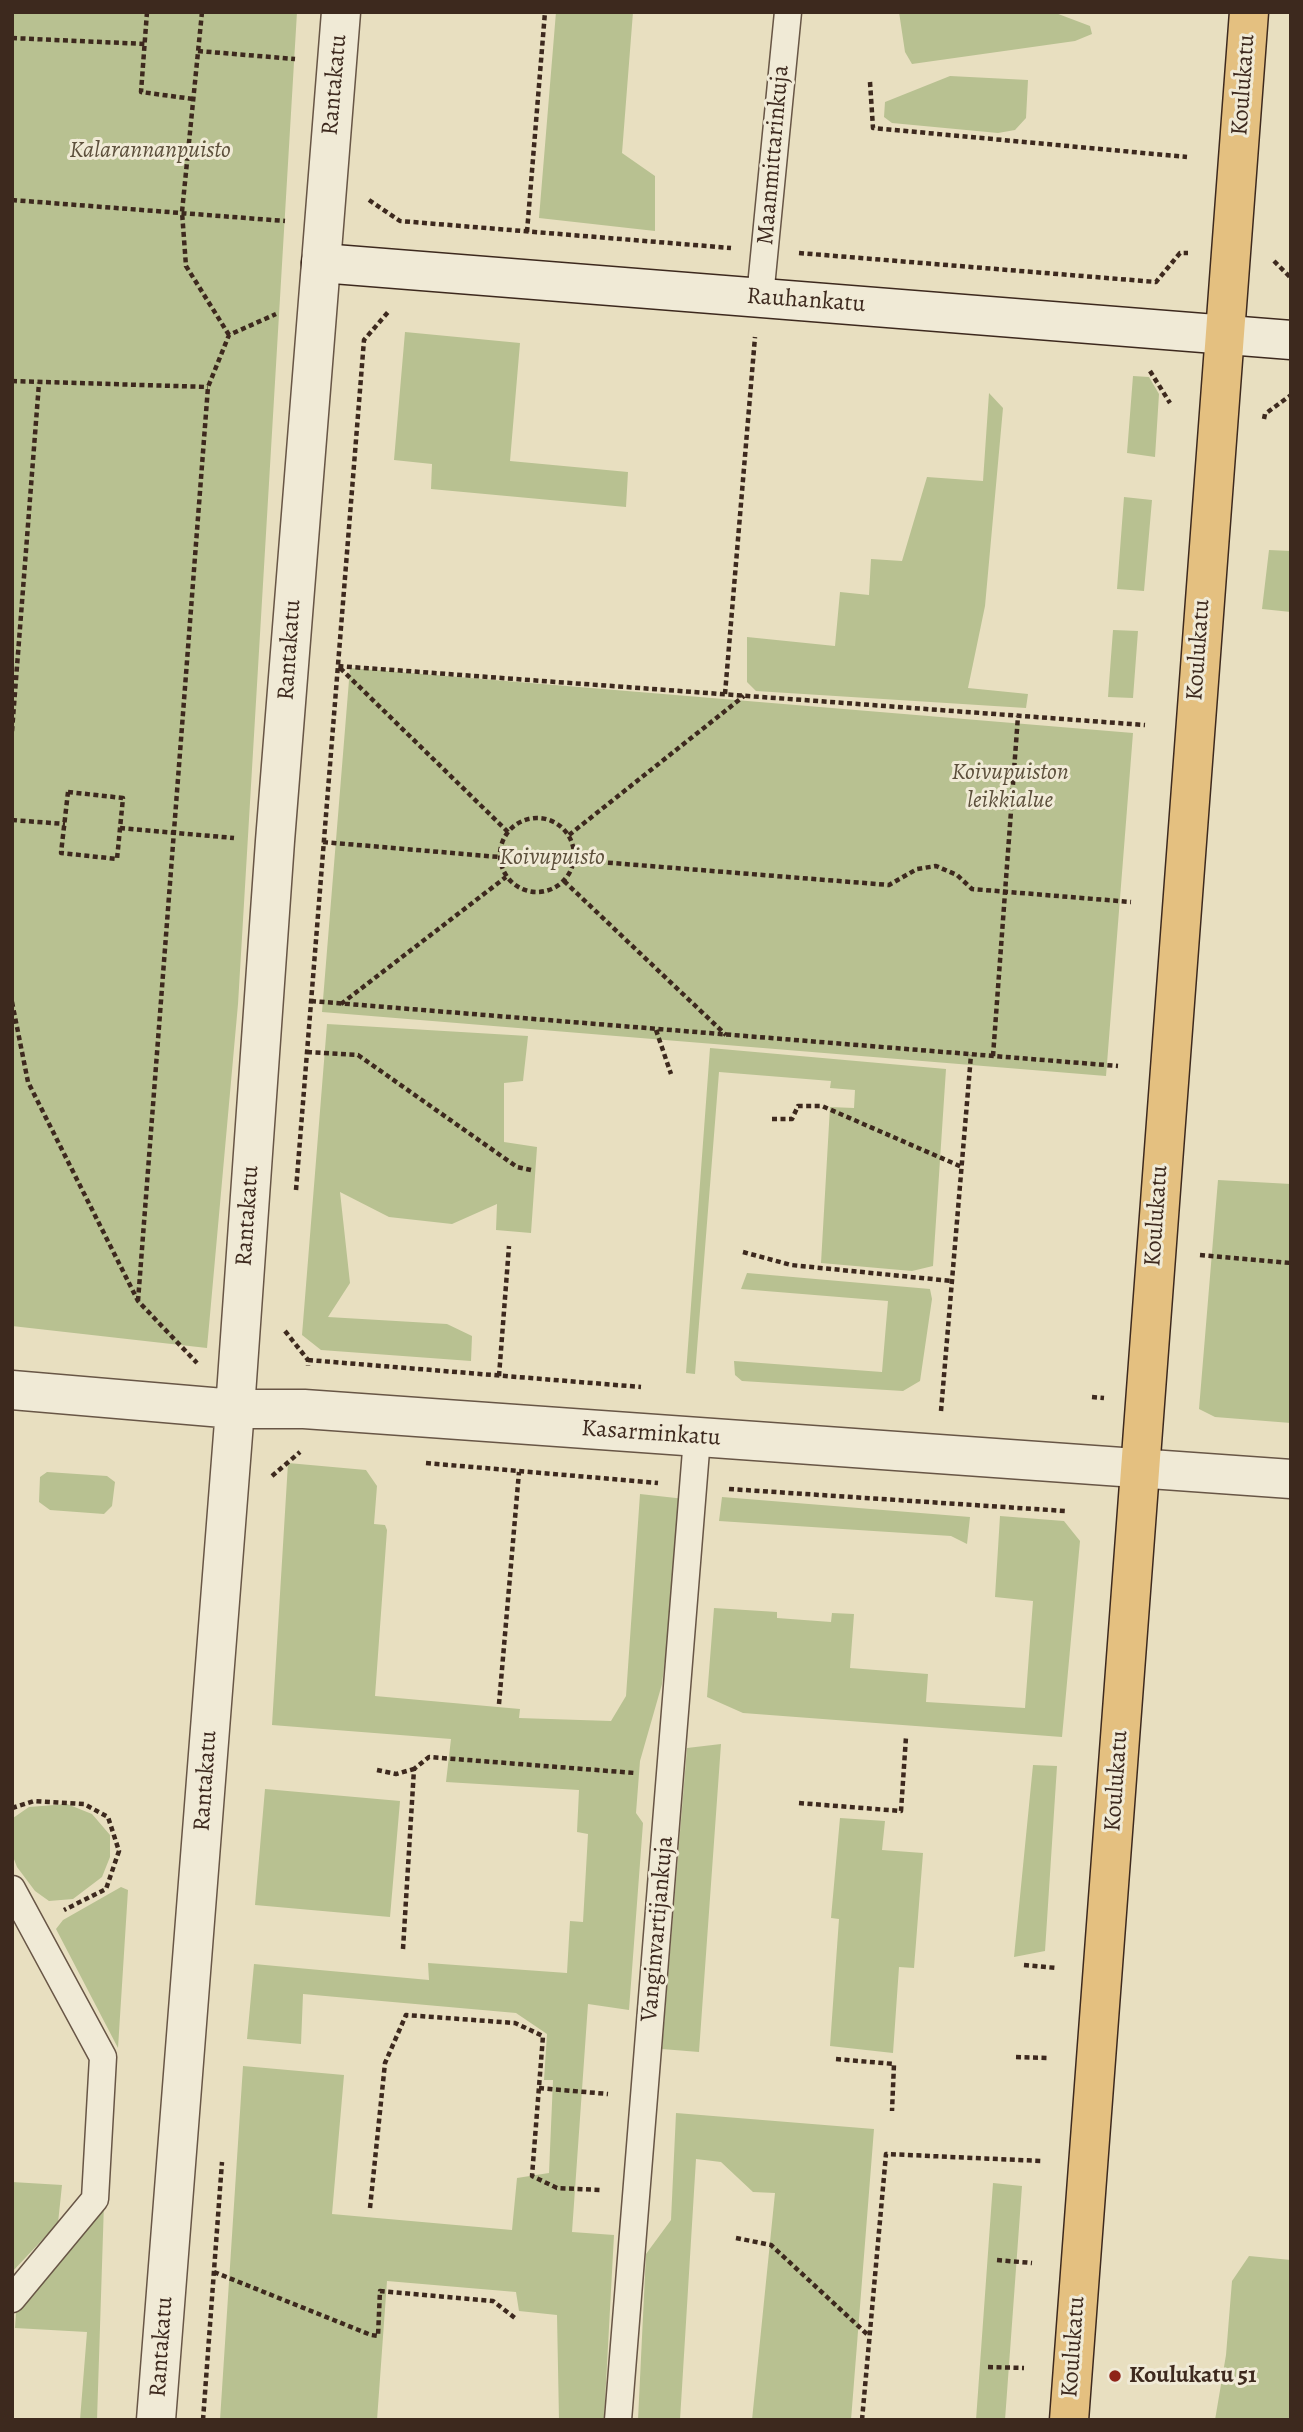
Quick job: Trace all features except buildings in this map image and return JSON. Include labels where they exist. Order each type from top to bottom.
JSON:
[{"type":"main road","name":"Koulukatu","points":[[1069,2420],[1249,12]]},
{"type":"street","name":"Rantakatu","points":[[156,2420],[235,1409],[274,855],[341,12]]},
{"type":"street","name":"Rauhankatu","points":[[321,263],[1291,340]]},
{"type":"street","name":"Kasarminkatu","points":[[12,1390],[235,1409],[303,1409],[1291,1479]]},
{"type":"lane","name":"Maanmittarinkuja","points":[[760,297],[788,12]]},
{"type":"lane","name":"Vanginvartijankuja","points":[[618,2420],[697,1438]]},
{"type":"lane","points":[[12,1889],[103,2057],[95,2199],[12,2299]]},
{"type":"path","points":[[147,12],[141,92],[193,99]]},
{"type":"path","points":[[202,12],[182,212],[186,266],[229,335]]},
{"type":"path","points":[[527,232],[545,12]]},
{"type":"path","points":[[12,38],[145,44]]},
{"type":"path","points":[[198,51],[337,63]]},
{"type":"path","points":[[870,82],[873,128],[1187,157]]},
{"type":"path","points":[[12,200],[324,223]]},
{"type":"path","points":[[295,1198],[364,340],[394,306],[400,221]]},
{"type":"path","points":[[1273,261],[1291,278]]},
{"type":"path","points":[[138,1301],[208,387],[229,335],[286,310]]},
{"type":"path","points":[[726,694],[755,337]]},
{"type":"path","points":[[1149,369],[1170,403]]},
{"type":"path","points":[[12,381],[208,387]]},
{"type":"path","points":[[12,731],[40,383]]},
{"type":"path","points":[[1265,414],[1291,395]]},
{"type":"path","points":[[338,666],[1144,725]]},
{"type":"path","points":[[338,666],[508,832]]},
{"type":"path","points":[[569,835],[745,696]]},
{"type":"path","points":[[993,1056],[1018,716]]},
{"type":"path","points":[[68,792],[123,798],[117,859],[61,853],[65,824],[68,792]]},
{"type":"path","points":[[539,818],[551,820],[569,835],[574,859],[564,881],[545,892],[534,893],[514,885],[506,877],[499,857],[508,832],[517,823],[539,818]]},
{"type":"path","points":[[12,820],[65,824]]},
{"type":"path","points":[[574,859],[889,885],[917,869],[936,866],[957,875],[972,889],[1131,902]]},
{"type":"path","points":[[341,1004],[506,877]]},
{"type":"path","points":[[564,881],[726,1035]]},
{"type":"path","points":[[311,1001],[1118,1066]]},
{"type":"path","points":[[12,1002],[28,1082],[138,1301],[196,1362],[235,1409]]},
{"type":"path","points":[[656,1030],[671,1074]]},
{"type":"path","points":[[307,1052],[358,1055],[517,1167],[531,1170]]},
{"type":"path","points":[[941,1411],[971,1055]]},
{"type":"path","points":[[772,1119],[792,1119],[798,1106],[822,1106],[962,1167]]},
{"type":"path","points":[[499,1376],[509,1246]]},
{"type":"path","points":[[743,1252],[791,1265],[952,1281]]},
{"type":"path","points":[[1200,1255],[1291,1263]]},
{"type":"path","points":[[271,1477],[300,1452],[308,1360],[285,1332],[286,1318]]},
{"type":"path","points":[[499,1704],[519,1472]]},
{"type":"path","points":[[799,1803],[901,1811],[906,1737]]},
{"type":"path","points":[[376,1770],[396,1774],[414,1769],[429,1756],[670,1776]]},
{"type":"path","points":[[403,1949],[414,1769]]},
{"type":"path","points":[[12,1808],[34,1801],[84,1804],[108,1817],[119,1851],[106,1888],[33,1926]]},
{"type":"path","points":[[1024,1965],[1056,1968]]},
{"type":"path","points":[[370,2208],[385,2063],[406,2015],[515,2023],[543,2036],[532,2176],[557,2188],[636,2192]]},
{"type":"path","points":[[1016,2057],[1049,2058]]},
{"type":"path","points":[[836,2059],[894,2064],[892,2112]]},
{"type":"path","points":[[539,2088],[644,2098]]},
{"type":"path","points":[[862,2420],[886,2154],[1041,2161]]},
{"type":"path","points":[[203,2420],[222,2161]]},
{"type":"path","points":[[736,2238],[771,2245],[869,2336]]},
{"type":"path","points":[[997,2260],[1032,2263]]},
{"type":"path","points":[[214,2272],[370,2335],[377,2336],[380,2291],[493,2301],[515,2318]]},
{"type":"path","points":[[988,2367],[1024,2368]]},
{"type":"green space","name":"Kalarannanpuisto","points":[[12,12],[297,12],[238,1004],[207,1348],[12,1326]]},
{"type":"green space","points":[[556,12],[633,12],[622,153],[655,176],[655,231],[539,218]]},
{"type":"green space","points":[[899,12],[1053,12],[1090,26],[1092,34],[1075,41],[912,64],[905,52]]},
{"type":"green space","points":[[950,76],[1028,80],[1026,118],[1015,130],[998,133],[892,123],[884,117],[885,102]]},
{"type":"green space","points":[[405,332],[520,343],[510,461],[628,472],[626,507],[431,489],[432,464],[394,460]]},
{"type":"green space","points":[[1133,376],[1149,377],[1159,394],[1155,457],[1127,453]]},
{"type":"green space","points":[[989,393],[1003,408],[985,606],[968,688],[1028,694],[1026,708],[756,691],[747,682],[747,637],[835,646],[840,592],[869,595],[871,559],[902,561],[927,477],[983,481]]},
{"type":"green space","points":[[1124,497],[1152,500],[1144,591],[1117,589]]},
{"type":"green space","points":[[1269,550],[1291,551],[1291,612],[1262,609]]},
{"type":"green space","points":[[1113,630],[1138,631],[1133,698],[1108,697]]},
{"type":"green space","name":"Koivupuisto","points":[[350,668],[1133,733],[1106,1076],[322,1012]]},
{"type":"green space","points":[[327,1024],[528,1036],[523,1081],[504,1083],[504,1142],[537,1147],[531,1233],[496,1230],[497,1204],[452,1224],[389,1217],[340,1192],[350,1283],[328,1317],[447,1324],[472,1336],[471,1361],[321,1350],[302,1335]]},
{"type":"green space","points":[[710,1048],[946,1069],[933,1266],[912,1271],[821,1263],[830,1107],[854,1108],[855,1090],[830,1088],[831,1081],[719,1072],[695,1374],[686,1373]]},
{"type":"green space","points":[[1218,1180],[1291,1184],[1291,1423],[1215,1417],[1199,1409]]},
{"type":"green space","points":[[747,1273],[930,1289],[932,1299],[920,1381],[903,1391],[742,1381],[735,1375],[734,1361],[882,1372],[888,1301],[741,1289]]},
{"type":"green space","points":[[288,1463],[366,1470],[377,1486],[374,1524],[385,1525],[387,1530],[375,1696],[520,1709],[519,1718],[611,1721],[626,1696],[640,1494],[685,1499],[662,1684],[640,1761],[636,1813],[643,1823],[629,2010],[588,2004],[572,2232],[614,2235],[604,2420],[559,2420],[557,2315],[519,2311],[516,2292],[387,2281],[377,2420],[220,2420],[243,2066],[344,2075],[332,2214],[512,2230],[517,2178],[549,2173],[553,2080],[544,2080],[547,2034],[516,2013],[303,1994],[301,2044],[247,2039],[254,1964],[429,1980],[428,1963],[567,1973],[570,1921],[583,1922],[588,1834],[577,1832],[579,1790],[446,1782],[451,1739],[272,1725]]},
{"type":"green space","points":[[47,1472],[107,1476],[115,1482],[112,1506],[104,1514],[50,1510],[39,1502],[40,1477]]},
{"type":"green space","points":[[722,1497],[970,1517],[967,1544],[951,1536],[719,1521]]},
{"type":"green space","points":[[1000,1516],[1064,1521],[1080,1541],[1062,1737],[743,1713],[707,1697],[714,1608],[777,1612],[777,1618],[831,1622],[832,1613],[854,1614],[850,1668],[928,1674],[926,1702],[1025,1708],[1033,1601],[995,1597]]},
{"type":"green space","points":[[721,1744],[699,2052],[662,2049],[687,1748]]},
{"type":"green space","points":[[1033,1765],[1057,1766],[1045,1951],[1014,1957]]},
{"type":"green space","points":[[265,1789],[400,1801],[390,1917],[255,1905]]},
{"type":"green space","points":[[67,1804],[92,1814],[110,1835],[110,1857],[102,1877],[73,1899],[49,1901],[35,1891],[17,1867],[12,1854],[13,1818],[29,1807]]},
{"type":"green space","points":[[840,1818],[885,1821],[882,1850],[923,1853],[914,1968],[899,1967],[893,2053],[830,2046],[839,1919],[831,1918]]},
{"type":"green space","points":[[121,1887],[128,1890],[118,2048],[56,1929],[63,1920]]},
{"type":"green space","points":[[676,2113],[874,2129],[851,2420],[752,2420],[775,2193],[753,2192],[721,2162],[696,2159],[680,2420],[638,2420],[646,2254],[671,2220]]},
{"type":"green space","points":[[12,2182],[62,2185],[58,2223],[12,2272]]},
{"type":"green space","points":[[993,2183],[1022,2186],[1005,2420],[976,2420]]},
{"type":"green space","points":[[104,2203],[97,2420],[80,2420],[87,2332],[15,2328],[16,2313]]},
{"type":"green space","points":[[1249,2256],[1291,2260],[1291,2420],[1215,2420],[1226,2355],[1232,2281]]},
{"type":"place","name":"Koulukatu 51","points":[[1115,2376]]},
{"type":"park label","name":"Koivupuiston leikkialue","points":[[1010,787]]}]
